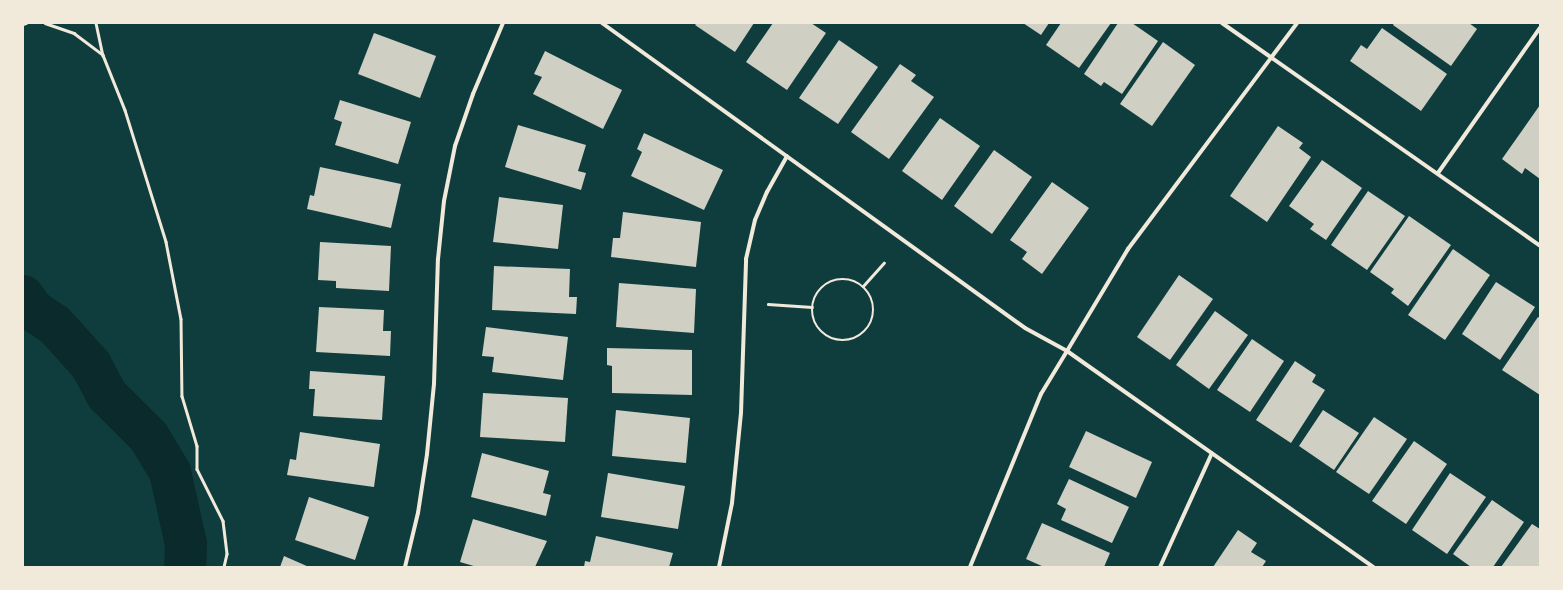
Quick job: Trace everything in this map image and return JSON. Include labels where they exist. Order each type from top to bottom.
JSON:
[{"type":"street","points":[[405,567],[418,512],[427,454],[434,384],[438,259],[444,201],[456,146],[473,94],[503,23]]},
{"type":"street","points":[[602,23],[1025,328],[1067,351],[1373,567]]},
{"type":"street","points":[[1222,23],[1438,173],[1540,246]]},
{"type":"street","points":[[970,567],[1041,394],[1128,249],[1272,59],[1297,23]]},
{"type":"street","points":[[1438,173],[1540,28]]},
{"type":"street","points":[[719,567],[732,503],[741,413],[746,259],[755,220],[767,192],[787,156]]},
{"type":"street","points":[[1160,567],[1212,453]]},
{"type":"path","points":[[45,23],[74,33],[103,55]]},
{"type":"path","points":[[96,23],[103,55],[125,110],[166,242],[181,319],[182,396],[197,446],[197,469],[223,521],[227,554],[224,567]]},
{"type":"path","points":[[863,286],[884,263]]},
{"type":"path","points":[[850,279],[863,286],[872,298],[873,318],[861,335],[852,339],[831,338],[822,332],[816,324],[812,307],[816,294],[830,281],[850,279]]},
{"type":"path","points":[[768,304],[812,307]]},
{"type":"building","points":[[697,23],[754,23],[735,52],[695,25]]},
{"type":"building","points":[[773,23],[811,23],[826,33],[787,90],[746,62]]},
{"type":"building","points":[[1023,23],[1049,23],[1041,35]]},
{"type":"building","points":[[1061,23],[1111,23],[1079,68],[1046,45]]},
{"type":"building","points":[[1118,23],[1132,23],[1158,41],[1122,94],[1104,82],[1101,86],[1084,74]]},
{"type":"building","points":[[1394,23],[1469,23],[1477,29],[1451,66],[1393,25]]},
{"type":"building","points":[[1382,28],[1447,74],[1421,111],[1350,61],[1361,45],[1367,49]]},
{"type":"building","points":[[374,33],[436,56],[420,98],[358,74]]},
{"type":"building","points":[[839,40],[878,67],[838,124],[799,98]]},
{"type":"building","points":[[1163,42],[1195,65],[1152,126],[1120,104]]},
{"type":"building","points":[[545,51],[622,90],[603,129],[533,94],[542,77],[534,74]]},
{"type":"building","points":[[900,64],[916,75],[911,81],[934,97],[889,159],[851,132]]},
{"type":"building","points":[[340,100],[411,122],[398,164],[335,145],[342,122],[334,119]]},
{"type":"building","points":[[1540,105],[1540,179],[1525,168],[1522,174],[1502,159]]},
{"type":"building","points":[[940,118],[980,146],[942,200],[902,171]]},
{"type":"building","points":[[518,125],[586,145],[578,171],[586,173],[581,190],[505,167]]},
{"type":"building","points":[[1278,126],[1303,143],[1299,148],[1311,157],[1267,222],[1230,196]]},
{"type":"building","points":[[644,133],[723,170],[704,210],[631,176],[642,152],[637,149]]},
{"type":"building","points":[[994,150],[1032,177],[992,234],[954,206]]},
{"type":"building","points":[[1322,160],[1362,188],[1326,240],[1310,229],[1314,224],[1289,206]]},
{"type":"building","points":[[320,167],[401,184],[391,228],[307,209],[310,195],[314,196]]},
{"type":"building","points":[[1052,182],[1089,208],[1042,274],[1022,259],[1027,252],[1010,240]]},
{"type":"building","points":[[1368,191],[1405,216],[1367,270],[1331,245]]},
{"type":"building","points":[[499,197],[563,205],[558,249],[493,242]]},
{"type":"building","points":[[623,212],[701,222],[696,267],[611,257],[613,238],[620,238]]},
{"type":"building","points":[[1409,216],[1451,245],[1408,306],[1391,293],[1394,289],[1370,272]]},
{"type":"building","points":[[320,242],[391,246],[389,291],[336,288],[336,281],[318,280]]},
{"type":"building","points":[[1453,249],[1490,275],[1445,340],[1408,315]]},
{"type":"building","points":[[494,266],[570,269],[569,297],[577,297],[576,314],[492,310]]},
{"type":"building","points":[[1179,275],[1213,299],[1170,360],[1137,337]]},
{"type":"building","points":[[1496,282],[1535,307],[1500,360],[1462,334]]},
{"type":"building","points":[[619,283],[696,289],[694,333],[616,327]]},
{"type":"building","points":[[319,307],[384,310],[383,331],[391,331],[390,356],[316,352]]},
{"type":"building","points":[[1215,311],[1248,335],[1209,389],[1176,365]]},
{"type":"building","points":[[1538,317],[1540,318],[1540,395],[1502,370]]},
{"type":"building","points":[[486,327],[568,337],[563,380],[492,372],[494,357],[482,356]]},
{"type":"building","points":[[1252,339],[1284,361],[1250,412],[1217,390]]},
{"type":"building","points":[[607,348],[692,350],[692,395],[612,393],[612,366],[607,365]]},
{"type":"building","points":[[1295,361],[1316,375],[1312,382],[1325,390],[1291,443],[1256,420]]},
{"type":"building","points":[[310,371],[385,376],[382,420],[313,416],[315,389],[309,389]]},
{"type":"building","points":[[483,393],[568,398],[565,442],[480,437]]},
{"type":"building","points":[[616,410],[690,418],[686,463],[612,456]]},
{"type":"building","points":[[1323,410],[1359,433],[1334,470],[1299,446]]},
{"type":"building","points":[[1374,417],[1407,439],[1369,494],[1336,472]]},
{"type":"building","points":[[1086,431],[1152,462],[1136,498],[1069,467]]},
{"type":"building","points":[[300,432],[380,444],[374,487],[287,475],[290,459],[296,460]]},
{"type":"building","points":[[1414,441],[1447,464],[1406,524],[1372,501]]},
{"type":"building","points":[[482,453],[549,471],[543,493],[551,495],[546,516],[471,497]]},
{"type":"building","points":[[608,473],[685,486],[678,529],[601,517]]},
{"type":"building","points":[[1450,473],[1486,497],[1447,554],[1412,530]]},
{"type":"building","points":[[1069,479],[1129,507],[1112,543],[1061,520],[1066,509],[1057,504]]},
{"type":"building","points":[[309,497],[369,517],[355,560],[295,540]]},
{"type":"building","points":[[1492,500],[1524,522],[1493,567],[1471,567],[1453,554]]},
{"type":"building","points":[[473,519],[547,541],[535,567],[477,567],[460,562]]},
{"type":"building","points":[[1042,523],[1110,553],[1104,567],[1044,567],[1026,559]]},
{"type":"building","points":[[1532,524],[1540,529],[1540,567],[1501,567]]},
{"type":"building","points":[[1238,530],[1257,543],[1251,552],[1266,561],[1262,567],[1213,567]]},
{"type":"building","points":[[596,536],[673,553],[669,567],[584,567],[585,561],[590,562]]},
{"type":"building","points":[[284,556],[309,567],[280,567]]},
{"type":"waterway","points":[[23,296],[34,311],[55,325],[91,365],[107,395],[149,437],[170,472],[186,544],[185,567]]}]
